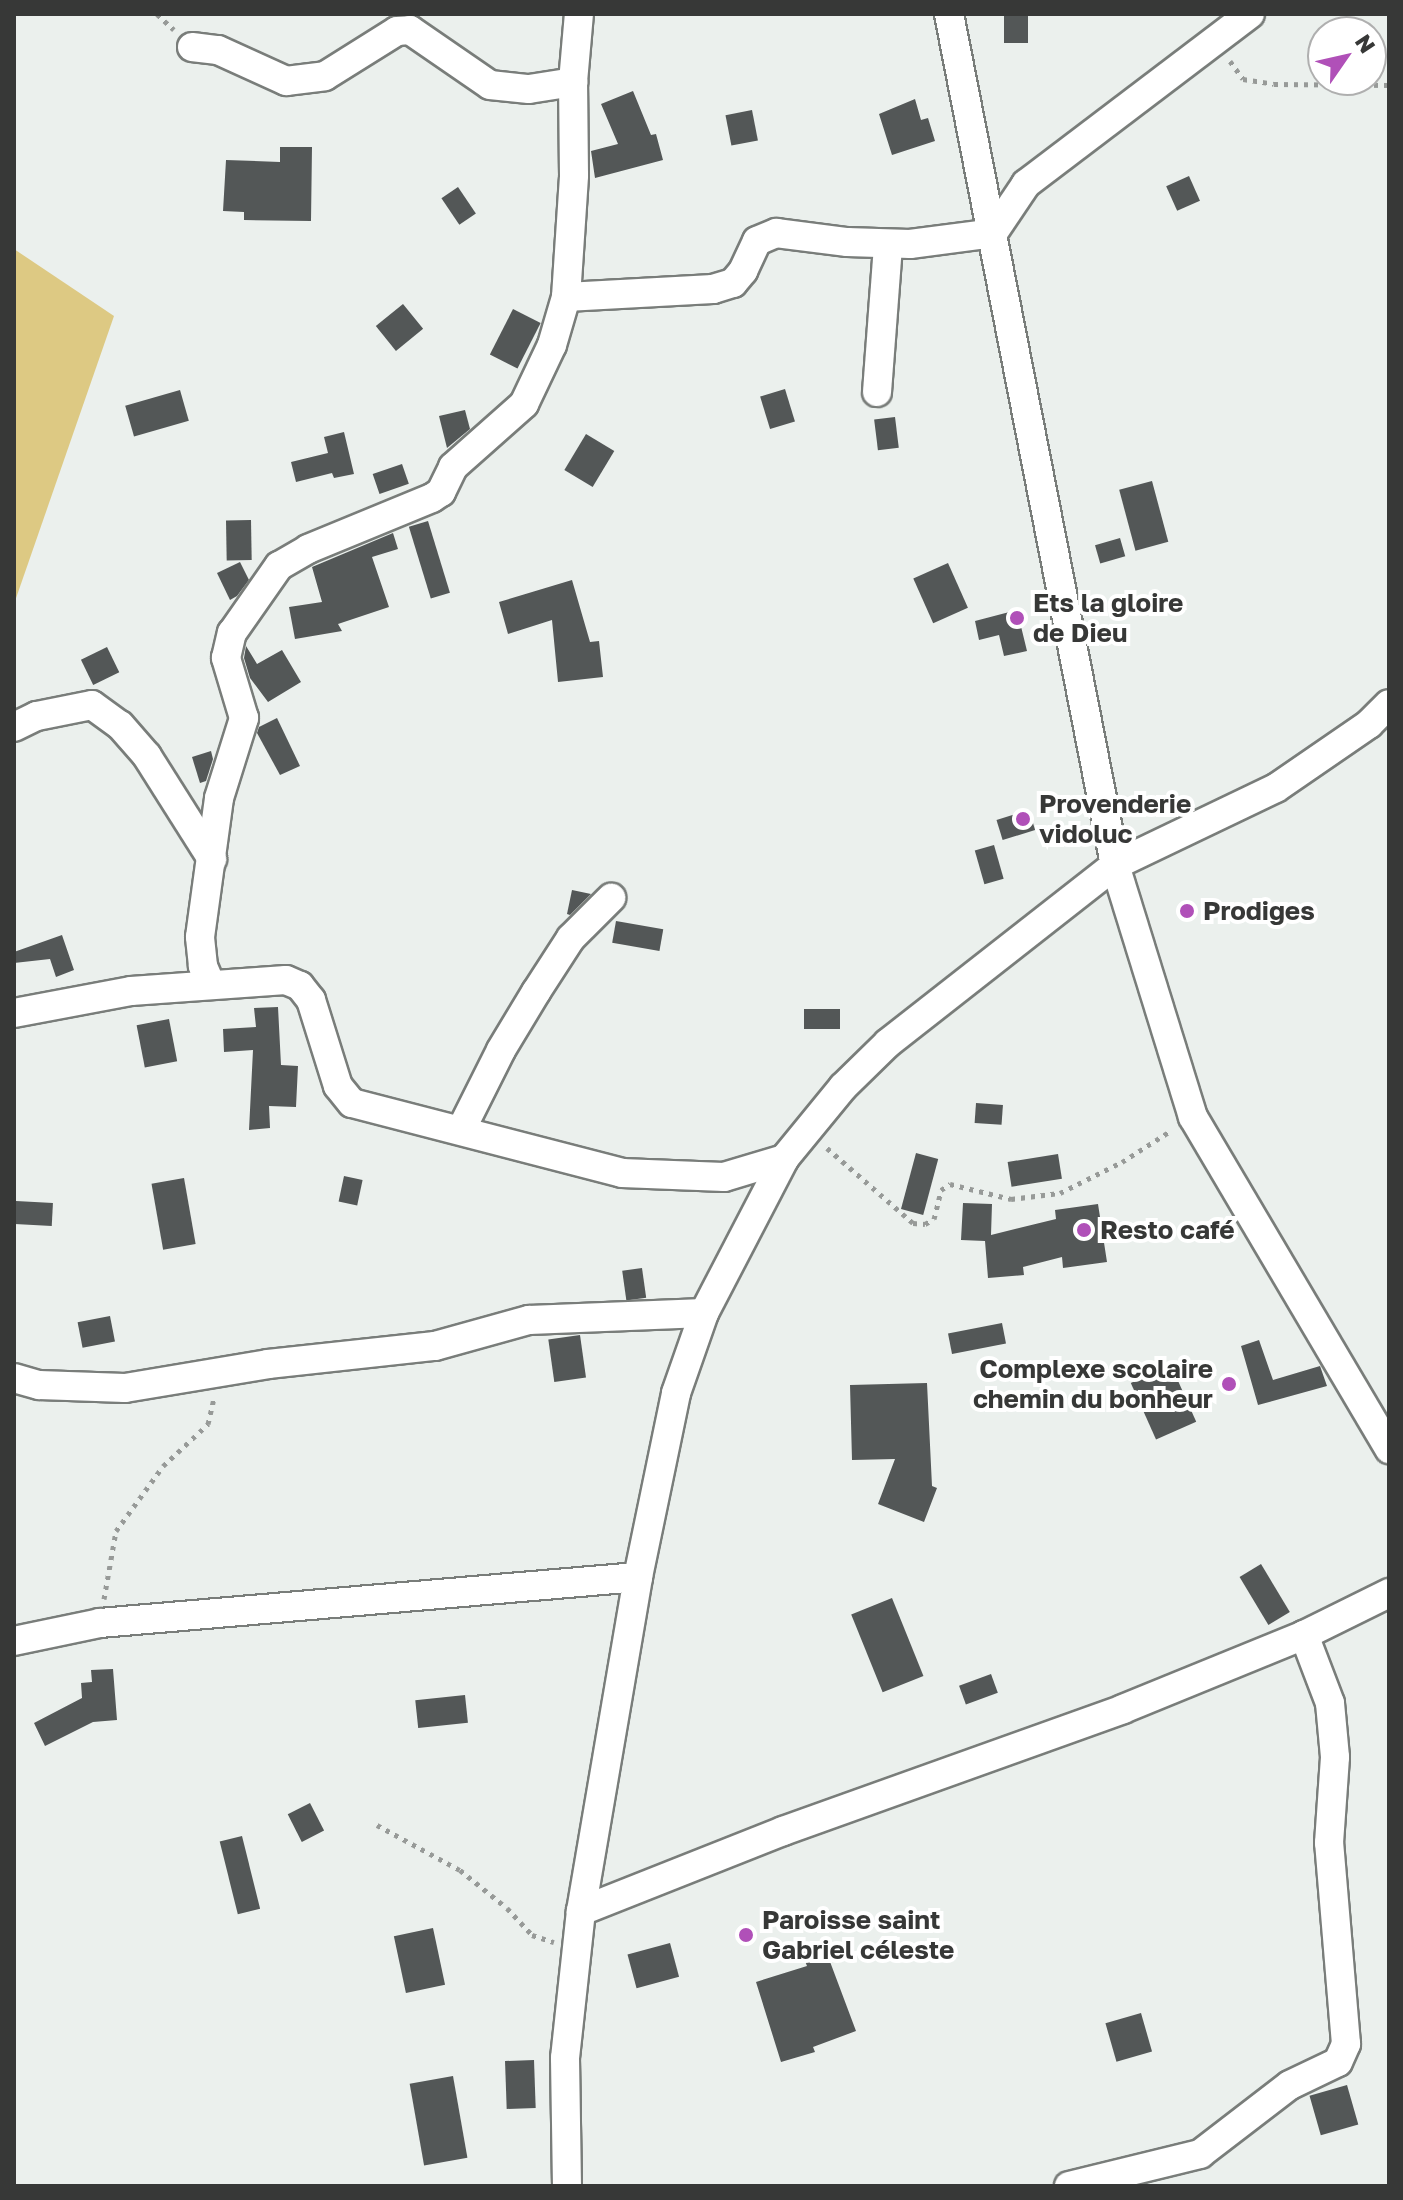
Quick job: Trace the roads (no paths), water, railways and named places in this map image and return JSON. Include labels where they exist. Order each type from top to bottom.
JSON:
[{"type":"street","points":[[211,985],[203,966],[200,937],[219,798],[244,718],[226,658],[232,633],[279,566],[308,549],[416,506],[441,492],[453,467],[524,404],[552,345],[566,297],[574,175],[573,82],[579,14]]},
{"type":"street","points":[[949,14],[1115,865],[1193,1117],[1389,1449]]},
{"type":"street","points":[[566,297],[713,289],[733,283],[743,271],[757,241],[776,233],[888,244],[993,233],[1026,184],[1250,14]]},
{"type":"street","points":[[192,47],[218,50],[286,81],[325,76],[397,31],[410,30],[490,85],[529,89],[573,82]]},
{"type":"street","points":[[981,174],[1026,184]]},
{"type":"street","points":[[877,392],[888,244]]},
{"type":"street","points":[[567,2186],[565,2058],[581,1911],[638,1577],[676,1393],[704,1313],[784,1159],[843,1087],[888,1043],[1115,865],[1276,788],[1369,724],[1389,704]]},
{"type":"street","points":[[14,727],[37,716],[92,705],[120,725],[147,756],[212,859]]},
{"type":"street","points":[[461,1130],[536,992],[571,938],[611,898]]},
{"type":"street","points":[[14,1013],[131,991],[286,980],[300,986],[311,1000],[343,1095],[352,1103],[622,1173],[724,1177],[784,1159]]},
{"type":"street","points":[[14,1378],[39,1385],[125,1388],[268,1364],[435,1346],[529,1320],[704,1313]]},
{"type":"street","points":[[14,1641],[100,1623],[638,1577]]},
{"type":"street","points":[[581,1911],[783,1831],[1123,1709],[1304,1635],[1389,1593]]},
{"type":"street","points":[[1069,2186],[1200,2154],[1290,2085],[1338,2062],[1346,2044],[1329,1843],[1334,1744],[1330,1703],[1304,1635]]},
{"type":"place","name":"Ets la gloire de Dieu","points":[[1017,618]]},
{"type":"place","name":"Provenderie vidoluc","points":[[1023,819]]},
{"type":"place","name":"Prodiges","points":[[1187,911]]},
{"type":"place","name":"Resto café","points":[[1084,1230]]},
{"type":"place","name":"Complexe scolaire chemin du bonheur","points":[[1229,1384]]},
{"type":"place","name":"Paroisse saint Gabriel céleste","points":[[746,1935]]}]
